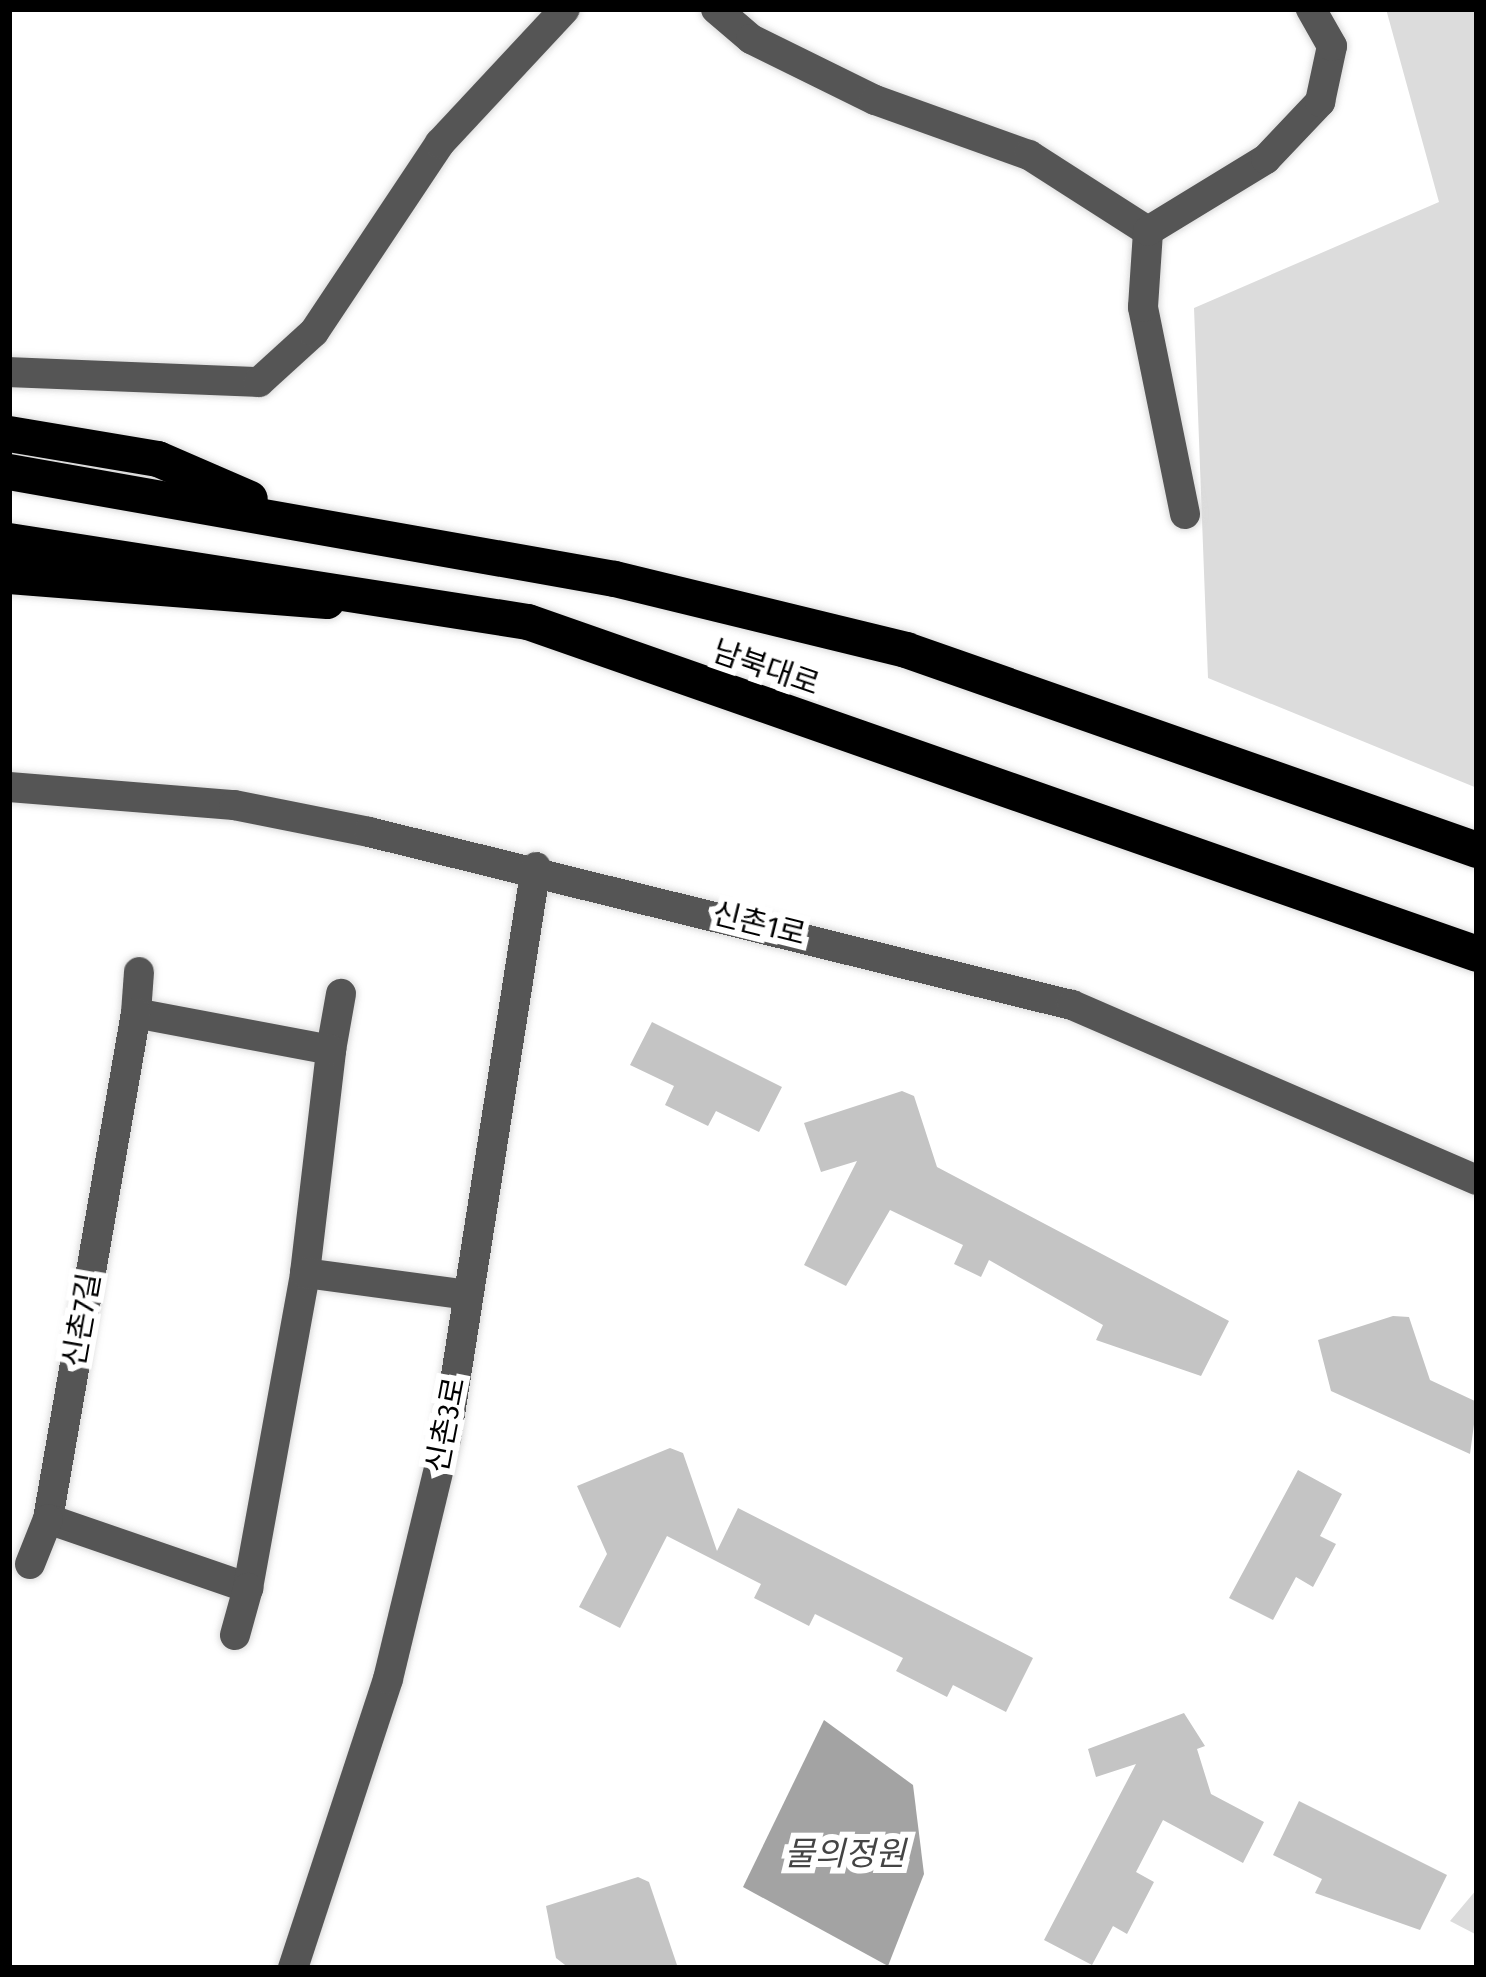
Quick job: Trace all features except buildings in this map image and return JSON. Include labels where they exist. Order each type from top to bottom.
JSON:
[{"type":"highway","points":[[9,434],[158,459],[308,524]]},
{"type":"highway","name":"남북대로","points":[[9,472],[615,579],[906,650],[1477,850]]},
{"type":"highway","name":"남북대로","points":[[9,541],[529,622],[1477,954]]},
{"type":"highway","points":[[9,576],[303,606],[367,594]]},
{"type":"street","points":[[9,372],[259,382],[314,332],[440,142],[565,9]]},
{"type":"street","points":[[716,9],[751,39],[874,100],[1029,155],[1148,231]]},
{"type":"street","points":[[1148,231],[1266,159],[1320,102],[1332,46],[1311,9]]},
{"type":"street","points":[[1148,231],[1143,307],[1185,514]]},
{"type":"street","name":"신촌1로","points":[[9,787],[234,806],[536,867],[1072,1005],[1477,1180]]},
{"type":"street","name":"신촌3로","points":[[293,1968],[388,1679],[468,1295],[536,867]]},
{"type":"street","name":"신촌7길","points":[[30,1564],[48,1520],[136,1013],[139,972]]},
{"type":"street","points":[[236,1635],[305,1273],[341,994]]},
{"type":"street","points":[[136,1013],[331,1050]]},
{"type":"street","points":[[305,1273],[468,1295]]},
{"type":"street","points":[[48,1520],[248,1588]]},
{"type":"shaded area","points":[[1386,9],[1477,9],[1477,788],[1208,678],[1194,308],[1439,202]]},
{"type":"shaded area","points":[[1477,1889],[1477,1935],[1450,1921]]},
{"type":"water","name":"물의정원","points":[[824,1720],[913,1785],[924,1874],[888,1966],[743,1887]]}]
